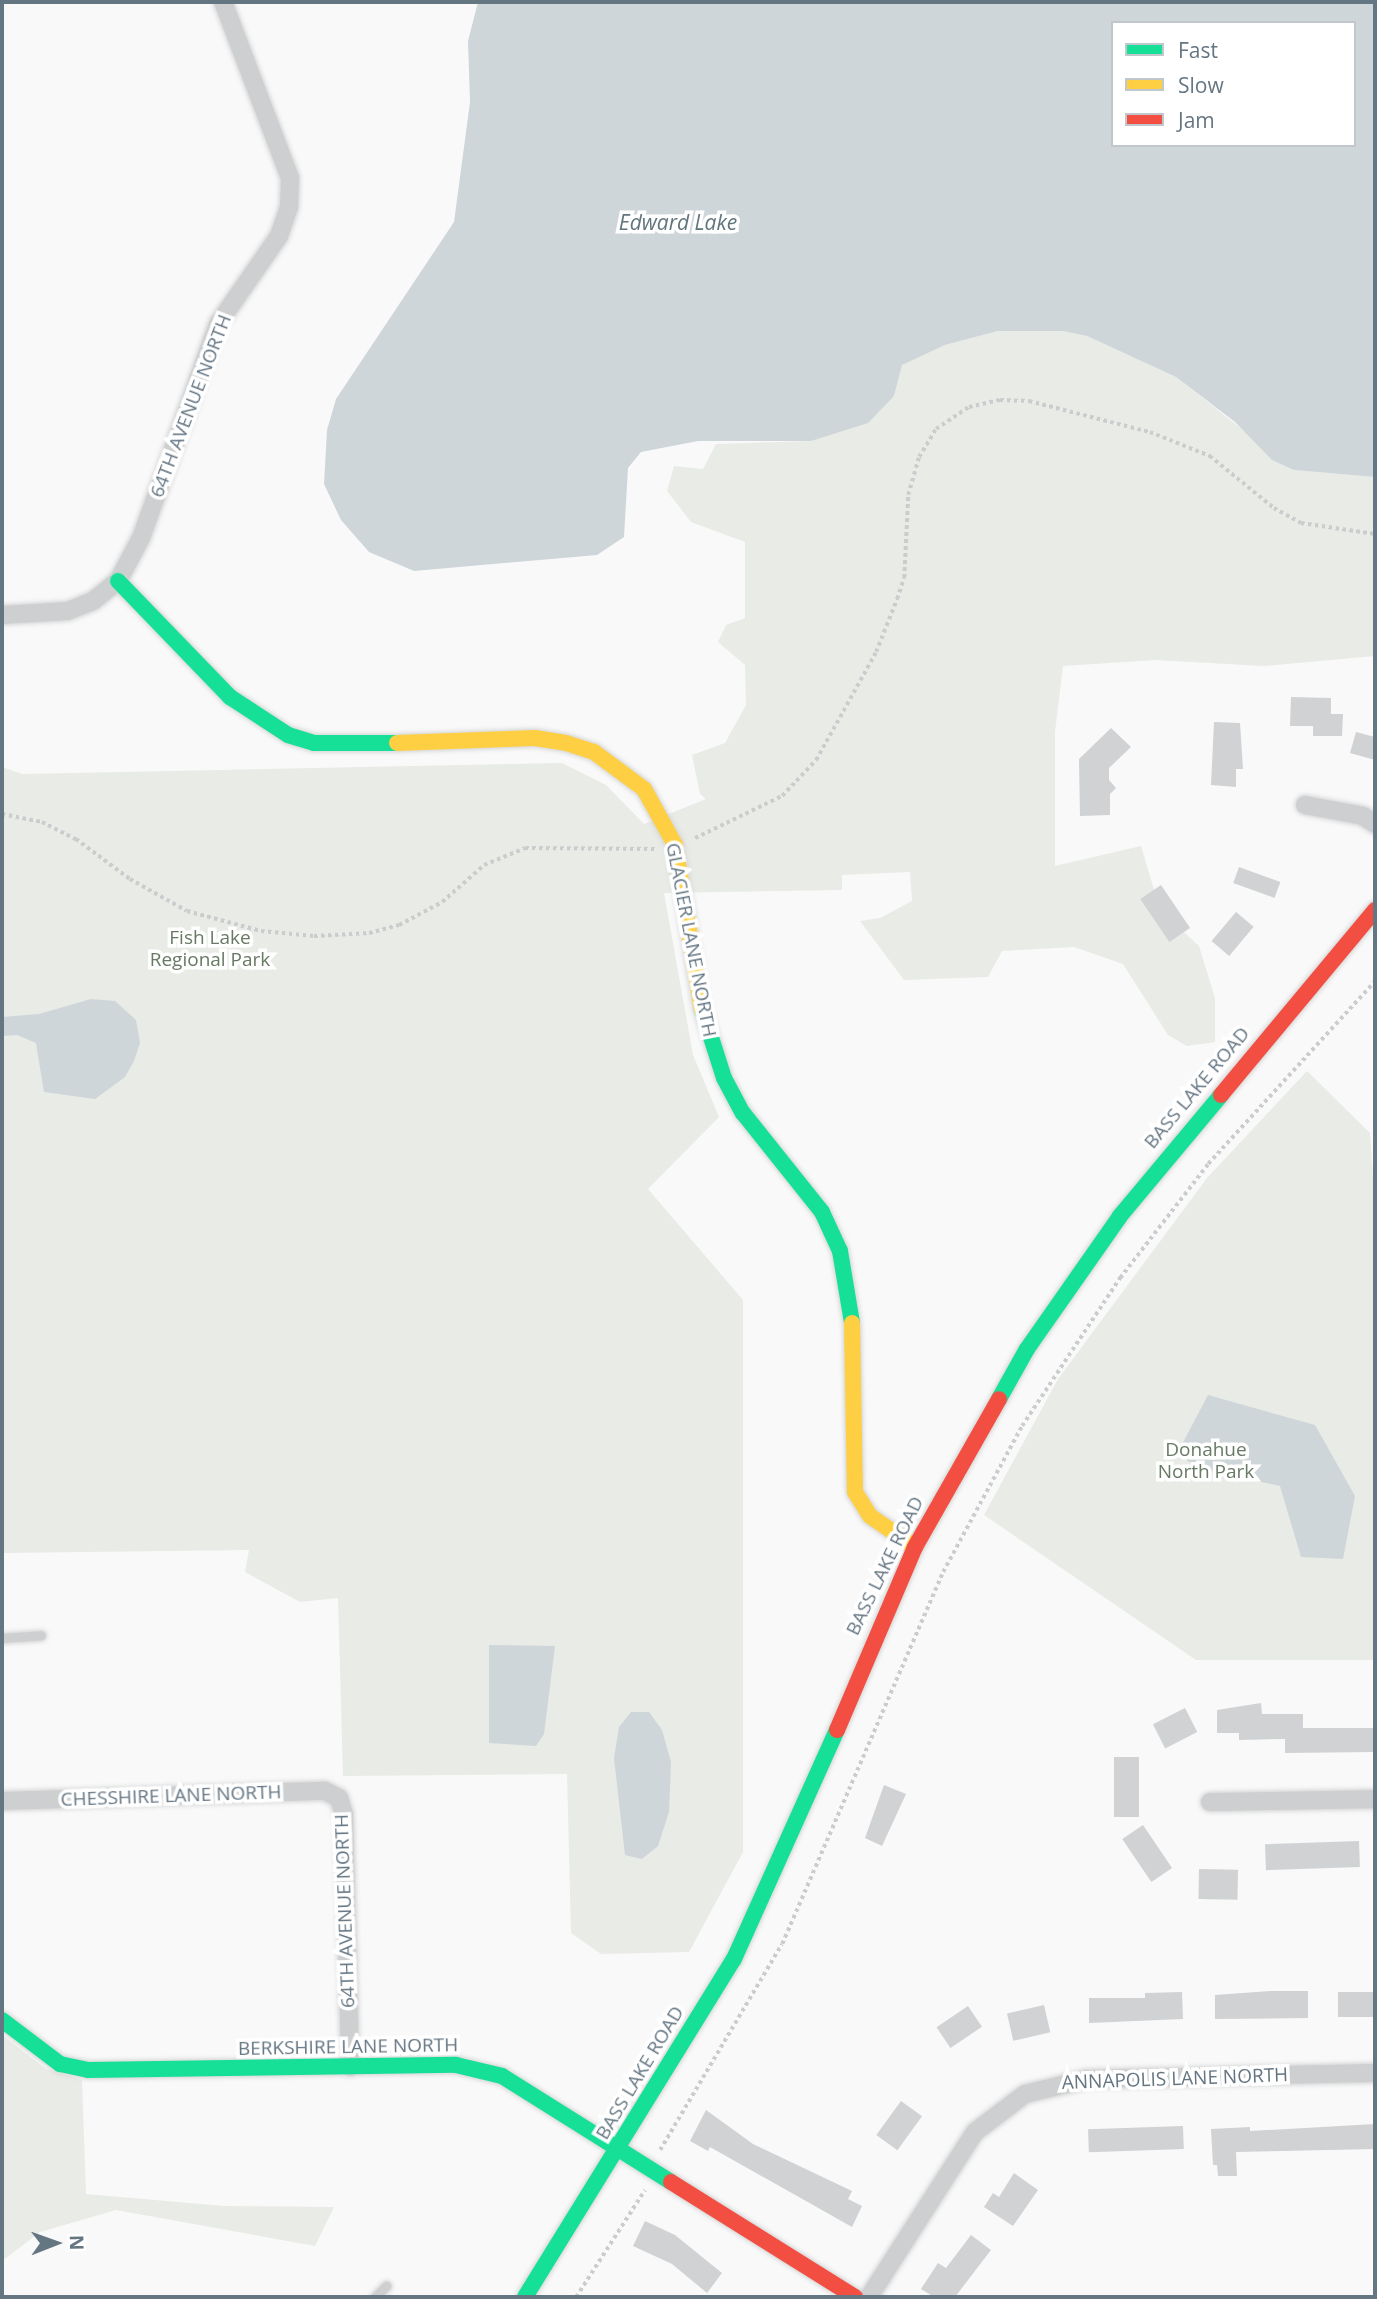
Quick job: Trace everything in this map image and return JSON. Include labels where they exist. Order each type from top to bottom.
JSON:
[{"type":"street","name":"64TH AVENUE NORTH","points":[[118,581],[141,538],[218,324],[279,236],[289,207],[290,178],[281,146],[223,2]]},
{"type":"street","points":[[2,615],[68,611],[93,601],[118,581]]},
{"type":"street","name":"GLACIER LANE NORTH","points":[[118,581],[230,697],[288,735],[314,743],[347,745],[535,738],[566,743],[594,752],[643,789],[675,845],[700,1001],[724,1078],[743,1114],[822,1212],[840,1251],[854,1334],[855,1492],[870,1516],[915,1547]]},
{"type":"street","points":[[1305,805],[1363,816],[1375,824]]},
{"type":"street","name":"BASS LAKE ROAD","points":[[525,2297],[620,2146],[757,1914],[915,1547],[1027,1349],[1120,1216],[1375,910]]},
{"type":"street","name":"CHESSHIRE LANE NORTH","points":[[2,1801],[325,1791],[339,1798]]},
{"type":"street","name":"64TH AVENUE NORTH","points":[[339,1798],[344,1814],[350,2067]]},
{"type":"street","points":[[1210,1802],[1375,1799]]},
{"type":"street","name":"BERKSHIRE LANE NORTH","points":[[2,2020],[36,2050],[60,2063],[88,2070],[477,2068],[528,2089],[855,2297]]},
{"type":"street","name":"ANNAPOLIS LANE NORTH","points":[[869,2297],[975,2132],[1025,2094],[1087,2079],[1375,2073]]},
{"type":"lane","points":[[2,1638],[41,1636]]},
{"type":"lane","points":[[375,2297],[386,2286]]},
{"type":"path","points":[[686,841],[768,805],[793,786],[816,760],[876,652],[897,599],[904,578],[908,495],[919,457],[936,429],[969,407],[1000,400],[1029,401],[1150,432],[1210,456],[1291,519],[1332,531],[1375,534]]},
{"type":"path","points":[[2,814],[42,822],[76,839],[130,880],[187,911],[261,931],[314,936],[369,933],[399,925],[443,902],[484,865],[525,848],[663,848]]},
{"type":"path","points":[[576,2297],[637,2205],[653,2168],[782,1944],[938,1584],[1022,1426],[1120,1278],[1208,1164],[1375,981]]},
{"type":"green space","name":"Fish Lake Regional Park","points":[[998,331],[1063,331],[1087,336],[1176,377],[1294,470],[1375,477],[1375,656],[1264,666],[1156,660],[1063,666],[1055,732],[1055,866],[1141,846],[1160,910],[1199,946],[1215,998],[1215,1042],[1187,1046],[1168,1035],[1123,964],[1074,947],[1002,951],[988,977],[904,980],[860,921],[880,918],[912,901],[910,872],[842,875],[842,890],[664,893],[693,1055],[719,1117],[648,1189],[743,1300],[743,1852],[689,1952],[601,1954],[571,1933],[567,1774],[343,1776],[338,1598],[300,1602],[245,1572],[249,1550],[2,1553],[2,767],[22,774],[562,763],[606,785],[644,824],[706,799],[700,794],[692,755],[725,743],[746,705],[745,665],[718,642],[726,625],[745,618],[745,542],[691,522],[667,491],[674,466],[703,469],[716,444],[811,441],[894,396],[901,365],[945,345]]},
{"type":"green space","name":"Donahue North Park","points":[[1307,1071],[1370,1133],[1375,1207],[1375,1660],[1196,1660],[984,1515],[1058,1379],[1207,1178]]},
{"type":"green space","points":[[2,2035],[46,2069],[82,2080],[86,2194],[224,2206],[334,2207],[315,2246],[116,2210],[40,2232],[2,2261]]},
{"type":"water","name":"Edward Lake","points":[[478,2],[1375,2],[1375,477],[1294,470],[1272,460],[1235,422],[1176,377],[1087,336],[1063,331],[998,331],[945,345],[902,365],[894,396],[868,423],[811,441],[698,441],[641,452],[628,468],[624,537],[597,555],[414,571],[369,552],[341,520],[324,484],[327,430],[336,399],[454,222],[470,102],[468,41]]},
{"type":"water","points":[[91,999],[115,1001],[136,1020],[140,1043],[134,1061],[125,1077],[95,1099],[44,1092],[36,1043],[17,1035],[2,1036],[2,1017],[39,1014]]},
{"type":"water","points":[[1208,1395],[1315,1425],[1355,1496],[1343,1559],[1301,1557],[1280,1486],[1196,1468],[1178,1452]]},
{"type":"water","points":[[489,1645],[555,1646],[544,1734],[536,1746],[489,1743]]},
{"type":"water","points":[[631,1712],[649,1712],[662,1730],[671,1762],[669,1812],[658,1846],[642,1859],[625,1855],[614,1758],[619,1727]]},
{"type":"building","points":[[1291,697],[1331,698],[1331,714],[1343,714],[1342,736],[1313,736],[1313,726],[1290,726]]},
{"type":"building","points":[[1214,722],[1240,723],[1243,769],[1236,769],[1236,787],[1211,785]]},
{"type":"building","points":[[1111,728],[1131,747],[1109,768],[1109,780],[1116,788],[1110,794],[1110,815],[1080,816],[1079,759]]},
{"type":"building","points":[[1356,732],[1375,737],[1375,760],[1350,753]]},
{"type":"building","points":[[1239,867],[1280,882],[1275,898],[1233,883]]},
{"type":"building","points":[[1161,885],[1190,928],[1169,942],[1140,899]]},
{"type":"building","points":[[1236,912],[1254,927],[1229,956],[1212,941]]},
{"type":"building","points":[[1261,1703],[1262,1714],[1303,1714],[1303,1728],[1375,1728],[1375,1752],[1285,1753],[1285,1739],[1239,1740],[1239,1733],[1217,1733],[1217,1710]]},
{"type":"building","points":[[1185,1708],[1197,1732],[1165,1748],[1153,1724]]},
{"type":"building","points":[[1114,1757],[1139,1757],[1139,1817],[1114,1817]]},
{"type":"building","points":[[884,1785],[906,1794],[882,1846],[865,1838]]},
{"type":"building","points":[[1143,1825],[1172,1868],[1151,1882],[1122,1839]]},
{"type":"building","points":[[1359,1841],[1360,1867],[1266,1870],[1265,1844]]},
{"type":"building","points":[[1199,1869],[1238,1870],[1237,1900],[1198,1899]]},
{"type":"building","points":[[1308,1991],[1308,2018],[1215,2019],[1215,1995]]},
{"type":"building","points":[[1182,1992],[1183,2019],[1089,2023],[1089,1998],[1145,1998],[1145,1993]]},
{"type":"building","points":[[1338,1992],[1375,1992],[1375,2017],[1338,2017]]},
{"type":"building","points":[[1044,2005],[1050,2032],[1013,2041],[1007,2014]]},
{"type":"building","points":[[968,2006],[982,2027],[950,2048],[936,2027]]},
{"type":"building","points":[[901,2101],[922,2116],[897,2150],[876,2135]]},
{"type":"building","points":[[706,2110],[753,2144],[852,2191],[848,2199],[862,2206],[852,2227],[710,2147],[708,2151],[690,2141]]},
{"type":"building","points":[[1375,2124],[1375,2149],[1236,2152],[1237,2176],[1218,2176],[1217,2165],[1213,2165],[1211,2129],[1250,2127],[1250,2131]]},
{"type":"building","points":[[1183,2126],[1184,2149],[1089,2152],[1088,2129]]},
{"type":"building","points":[[1014,2173],[1038,2190],[1013,2226],[984,2207],[993,2193],[999,2197]]},
{"type":"building","points":[[645,2221],[675,2235],[722,2273],[707,2293],[672,2264],[633,2246]]},
{"type":"building","points":[[971,2235],[991,2250],[955,2297],[934,2297],[921,2289],[938,2263],[946,2268]]},
{"type":"traffic: fast","points":[[118,581],[230,697],[288,735],[314,743],[397,743]]},
{"type":"traffic: fast","points":[[702,1009],[724,1078],[743,1113],[822,1212],[840,1251],[852,1323]]},
{"type":"traffic: fast","points":[[999,1399],[1027,1349],[1120,1216],[1221,1095]]},
{"type":"traffic: fast","points":[[525,2297],[734,1959],[837,1730]]},
{"type":"traffic: fast","points":[[2,2020],[60,2064],[88,2070],[456,2065],[502,2076],[671,2182]]},
{"type":"traffic: slow","points":[[397,743],[535,738],[566,743],[594,752],[644,789],[675,845],[702,1009]]},
{"type":"traffic: slow","points":[[852,1323],[855,1492],[870,1516],[915,1547]]},
{"type":"traffic: jam","points":[[1221,1095],[1375,910]]},
{"type":"traffic: jam","points":[[837,1730],[915,1547],[999,1399]]},
{"type":"traffic: jam","points":[[671,2182],[855,2297]]}]
